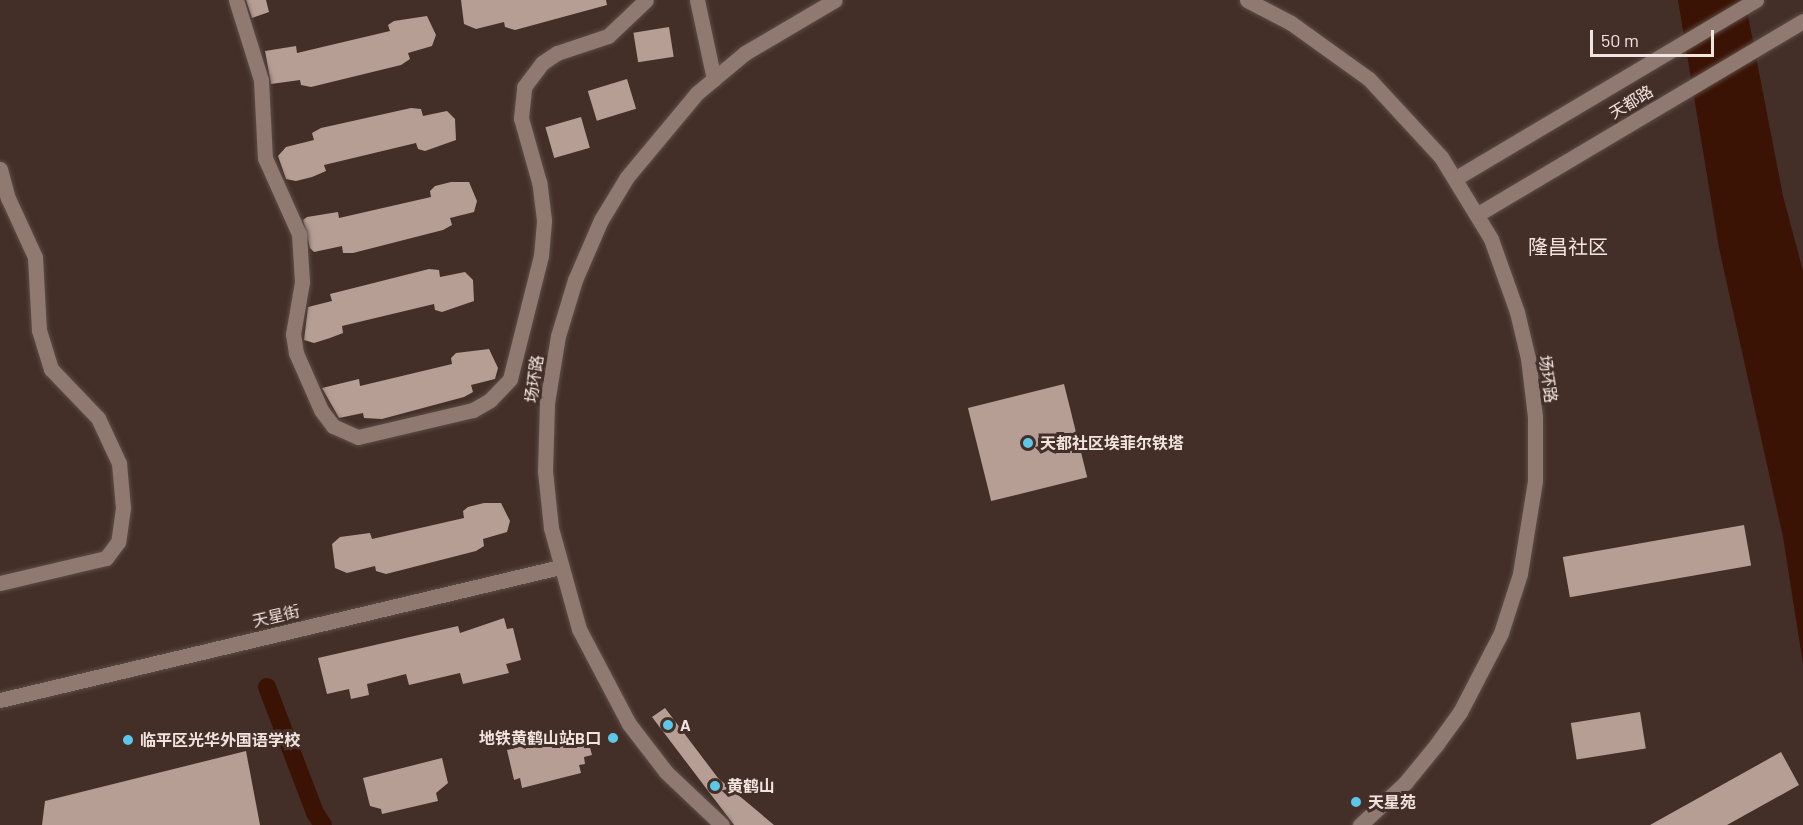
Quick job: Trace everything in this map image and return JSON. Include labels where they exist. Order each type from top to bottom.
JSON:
[{"type":"main road","points":[[236,0],[261,80],[265,158],[290,210],[301,245],[302,282],[293,334],[296,353],[321,410],[333,426],[357,437],[473,410],[490,400],[510,379],[541,255],[544,220],[539,182],[521,118],[524,87],[542,63],[557,52],[608,36],[646,0]]},
{"type":"main road","points":[[697,0],[714,79]]},
{"type":"main road","name":"场环路","points":[[722,825],[666,771],[629,724],[579,629],[560,567],[546,471],[547,403],[558,336],[575,280],[601,220],[627,177],[663,129],[714,79],[774,33],[835,0]]},
{"type":"main road","name":"场环路","points":[[1247,0],[1328,47],[1369,79],[1402,111],[1456,178],[1478,214],[1503,270],[1528,358],[1535,417],[1535,481],[1530,529],[1501,633],[1460,712],[1405,783],[1360,825]]},
{"type":"main road","name":"天都路","points":[[1456,178],[1756,0]]},
{"type":"main road","name":"天都路","points":[[1478,214],[1803,21]]},
{"type":"main road","points":[[0,169],[8,198],[35,257],[39,330],[51,369],[98,418],[119,464],[123,508],[118,542],[106,558],[0,583]]},
{"type":"main road","name":"天星街","points":[[0,700],[560,567]]},
{"type":"shaded area","points":[[1678,0],[1745,0],[1783,196],[1803,271],[1803,664],[1783,537],[1719,248]]},
{"type":"building","points":[[246,0],[266,0],[269,12],[252,18]]},
{"type":"building","points":[[461,0],[606,0],[607,5],[515,30],[505,27],[504,22],[476,29],[464,24]]},
{"type":"building","points":[[427,16],[436,35],[432,46],[408,53],[410,59],[401,65],[311,87],[301,85],[300,80],[271,84],[265,51],[296,46],[297,53],[390,31],[388,25],[394,21]]},
{"type":"building","points":[[669,27],[674,57],[638,62],[633,33]]},
{"type":"building","points":[[627,79],[636,109],[597,121],[588,91]]},
{"type":"building","points":[[411,108],[421,109],[423,116],[447,111],[455,119],[456,140],[425,151],[418,149],[416,143],[324,165],[326,171],[312,177],[296,181],[286,179],[278,156],[286,147],[314,140],[312,133],[321,128]]},
{"type":"building","points":[[581,117],[590,148],[554,158],[545,127]]},
{"type":"building","points":[[451,182],[469,182],[477,201],[474,212],[450,218],[452,225],[443,230],[353,253],[343,253],[342,246],[314,252],[310,248],[303,220],[307,217],[338,212],[339,218],[431,197],[430,191],[435,186]]},
{"type":"building","points":[[429,269],[439,270],[440,277],[465,272],[473,280],[474,301],[442,312],[435,310],[434,304],[342,326],[343,333],[314,343],[304,340],[308,307],[332,301],[330,294]]},
{"type":"building","points":[[489,349],[498,368],[495,379],[471,385],[473,392],[464,397],[382,419],[364,418],[363,413],[339,418],[322,388],[359,379],[360,386],[452,364],[451,358],[456,353]]},
{"type":"building","name":"天都社区埃菲尔铁塔","points":[[1064,384],[1087,477],[991,501],[968,408]]},
{"type":"building","points":[[484,503],[501,503],[510,521],[507,532],[483,539],[484,546],[476,551],[386,574],[376,571],[375,566],[347,573],[335,568],[332,544],[340,537],[370,533],[372,539],[464,518],[463,511],[468,507]]},
{"type":"building","points":[[1744,525],[1751,565],[1570,597],[1563,557]]},
{"type":"building","points":[[504,618],[507,629],[513,628],[521,660],[506,664],[509,673],[463,684],[460,673],[409,685],[406,674],[367,684],[369,695],[351,699],[349,689],[327,694],[318,658],[458,626],[460,633]]},
{"type":"building","name":"黄鹤山","points":[[665,708],[718,778],[774,825],[734,825],[652,717]]},
{"type":"building","points":[[1640,712],[1646,749],[1577,759],[1571,723]]},
{"type":"building","points":[[578,733],[580,742],[588,740],[592,755],[584,757],[585,764],[579,765],[581,773],[522,788],[520,778],[514,780],[507,750]]},
{"type":"building","points":[[246,751],[260,825],[42,825],[45,801]]},
{"type":"building","points":[[1781,752],[1799,785],[1727,825],[1650,825]]},
{"type":"building","points":[[442,758],[448,783],[436,793],[438,801],[382,814],[381,809],[370,806],[363,778]]},
{"type":"waterway","points":[[267,687],[315,813],[323,825]]},
{"type":"place","name":"天都社区埃菲尔铁塔","points":[[1028,443]]},
{"type":"place","name":"A","points":[[668,725]]},
{"type":"place","name":"地铁黄鹤山站B口","points":[[613,738]]},
{"type":"place","name":"临平区光华外国语学校","points":[[128,740]]},
{"type":"place","name":"黄鹤山","points":[[715,786]]},
{"type":"place","name":"天星苑","points":[[1356,802]]},
{"type":"district","name":"隆昌社区","points":[[1568,246]]}]
